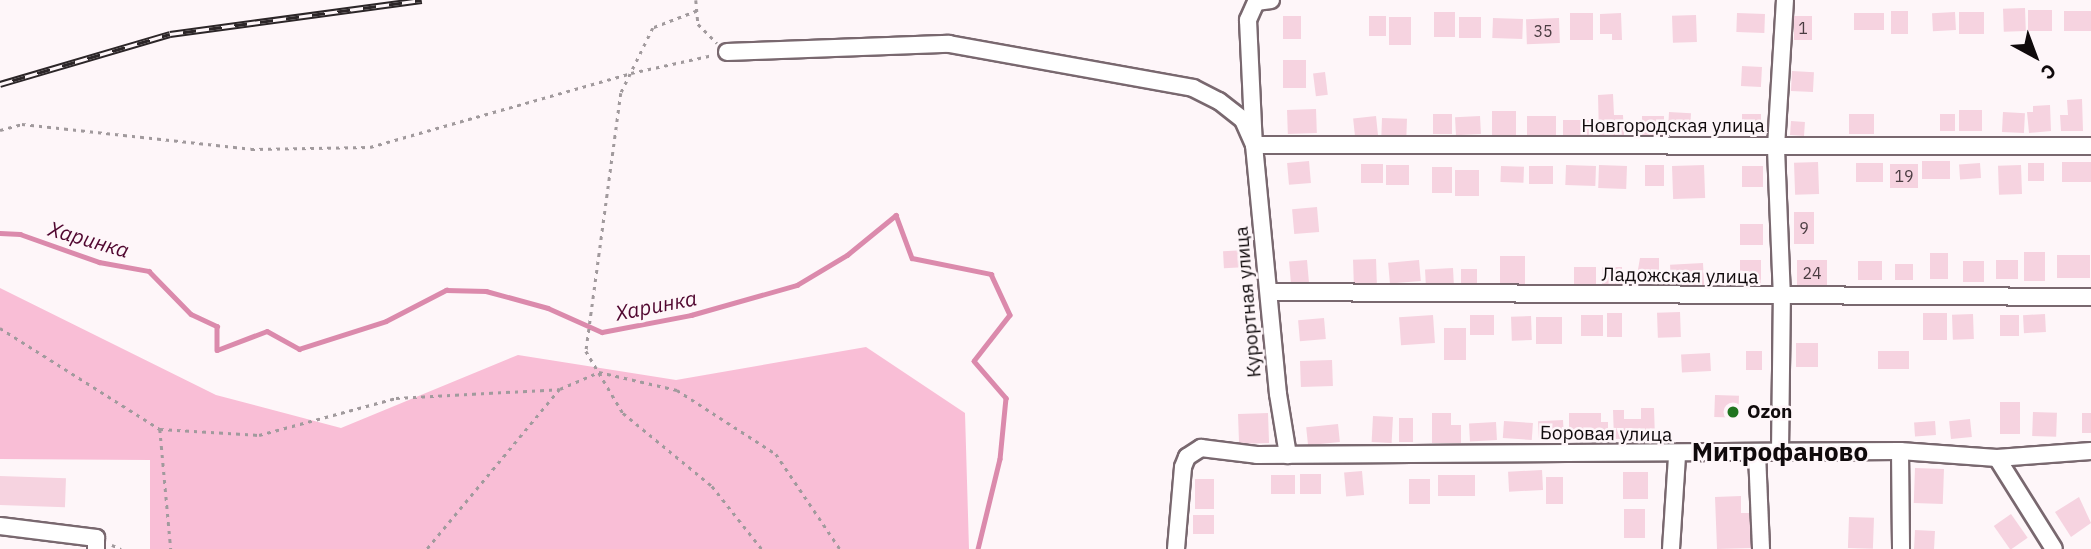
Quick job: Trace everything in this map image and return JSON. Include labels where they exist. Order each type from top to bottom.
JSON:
[{"type":"street","name":"Курортная улица","points":[[1271,0],[1256,2],[1248,20],[1254,145],[1288,455]]},
{"type":"street","points":[[1780,452],[1782,298],[1776,147],[1785,0]]},
{"type":"street","points":[[727,52],[949,44],[1055,66],[1168,82],[1219,100],[1243,120],[1254,145]]},
{"type":"street","name":"Новгородская улица","points":[[1254,145],[2091,146]]},
{"type":"street","name":"Ладожская улица","points":[[1269,292],[1782,298],[2091,296]]},
{"type":"street","name":"Боровая улица","points":[[1176,549],[1183,467],[1192,452],[1213,447],[1257,456],[1677,456],[1900,451],[1997,458],[2091,451]]},
{"type":"street","points":[[1900,451],[1901,549]]},
{"type":"street","points":[[1757,453],[1761,549]]},
{"type":"street","points":[[1671,549],[1677,456]]},
{"type":"street","points":[[1997,458],[2053,549]]},
{"type":"street","points":[[0,526],[96,538],[96,549]]},
{"type":"path","points":[[696,0],[698,24],[727,52]]},
{"type":"path","points":[[697,11],[653,28],[621,93],[586,351],[623,413],[712,486],[762,549]]},
{"type":"path","points":[[0,130],[22,124],[251,149],[370,147],[631,73],[727,52]]},
{"type":"path","points":[[0,328],[160,429],[259,435],[396,398],[560,389],[599,372],[677,390],[776,454],[840,549]]},
{"type":"path","points":[[427,549],[560,389]]},
{"type":"path","points":[[160,429],[171,549]]},
{"type":"shaded area","points":[[0,288],[216,395],[341,428],[518,355],[676,380],[866,347],[965,413],[969,549],[150,549],[150,460],[0,459]]},
{"type":"building","points":[[2025,8],[2026,31],[2004,32],[2003,9]]},
{"type":"building","points":[[2028,10],[2052,10],[2052,31],[2028,31]]},
{"type":"building","points":[[1891,11],[1908,11],[1908,34],[1891,34]]},
{"type":"building","points":[[2064,11],[2091,11],[2091,31],[2064,31]]},
{"type":"building","points":[[1434,12],[1455,12],[1455,37],[1434,37]]},
{"type":"building","points":[[1955,12],[1956,30],[1933,31],[1932,13]]},
{"type":"building","points":[[1959,12],[1984,12],[1984,34],[1959,34]]},
{"type":"building","points":[[1570,13],[1593,13],[1593,40],[1570,40]]},
{"type":"building","points":[[1621,13],[1622,40],[1612,40],[1612,34],[1600,34],[1600,14]]},
{"type":"building","points":[[1737,13],[1765,14],[1764,33],[1736,32]]},
{"type":"building","points":[[1854,13],[1884,13],[1884,30],[1854,30]]},
{"type":"building","points":[[1696,15],[1697,42],[1673,43],[1672,16]]},
{"type":"building","points":[[1283,16],[1301,16],[1301,39],[1283,39]]},
{"type":"building","points":[[1369,16],[1386,16],[1386,36],[1369,36]]},
{"type":"building","points":[[1794,16],[1812,16],[1812,40],[1794,40]]},
{"type":"building","points":[[1389,17],[1411,17],[1411,45],[1389,45]]},
{"type":"building","points":[[1459,17],[1481,17],[1481,38],[1459,38]]},
{"type":"building","points":[[1493,18],[1523,19],[1522,39],[1492,38]]},
{"type":"building","points":[[1559,18],[1560,43],[1527,44],[1526,19]]},
{"type":"building","points":[[1283,60],[1306,60],[1306,88],[1283,88]]},
{"type":"building","points":[[1742,66],[1762,67],[1761,87],[1741,86]]},
{"type":"building","points":[[1792,71],[1814,72],[1813,92],[1791,91]]},
{"type":"building","points":[[1325,72],[1328,95],[1316,96],[1313,73]]},
{"type":"building","points":[[1613,94],[1614,115],[1623,115],[1624,135],[1599,136],[1598,95]]},
{"type":"building","points":[[2082,99],[2083,131],[2061,131],[2060,115],[2068,115],[2067,100]]},
{"type":"building","points":[[2050,105],[2051,131],[2029,133],[2027,112],[2033,112],[2033,106]]},
{"type":"building","points":[[1316,109],[1317,133],[1288,134],[1287,110]]},
{"type":"building","points":[[1959,110],[1982,110],[1982,131],[1959,131]]},
{"type":"building","points":[[1492,111],[1516,111],[1516,138],[1492,138]]},
{"type":"building","points":[[1669,112],[1691,113],[1690,129],[1668,128]]},
{"type":"building","points":[[2003,112],[2025,113],[2024,133],[2002,132]]},
{"type":"building","points":[[1433,114],[1452,114],[1452,134],[1433,134]]},
{"type":"building","points":[[1742,114],[1761,114],[1761,132],[1742,132]]},
{"type":"building","points":[[1849,114],[1874,114],[1874,134],[1849,134]]},
{"type":"building","points":[[1940,114],[1955,114],[1955,131],[1940,131]]},
{"type":"building","points":[[1376,116],[1378,135],[1355,137],[1353,118]]},
{"type":"building","points":[[1480,116],[1481,134],[1456,135],[1455,117]]},
{"type":"building","points":[[1527,116],[1556,116],[1556,135],[1527,135]]},
{"type":"building","points":[[1642,116],[1664,116],[1664,137],[1642,137]]},
{"type":"building","points":[[1382,118],[1407,119],[1406,138],[1381,137]]},
{"type":"building","points":[[1563,120],[1593,120],[1593,136],[1563,136]]},
{"type":"building","points":[[1791,121],[1805,122],[1804,136],[1790,135]]},
{"type":"building","points":[[1309,161],[1311,183],[1289,185],[1287,163]]},
{"type":"building","points":[[1922,161],[1950,161],[1950,179],[1922,179]]},
{"type":"building","points":[[1818,162],[1819,194],[1795,195],[1794,163]]},
{"type":"building","points":[[2062,162],[2091,162],[2091,182],[2062,182]]},
{"type":"building","points":[[1856,163],[1883,163],[1883,182],[1856,182]]},
{"type":"building","points":[[1980,163],[1981,178],[1960,179],[1959,164]]},
{"type":"building","points":[[2028,163],[2044,163],[2044,181],[2028,181]]},
{"type":"building","points":[[1361,164],[1383,164],[1383,183],[1361,183]]},
{"type":"building","points":[[1890,164],[1918,164],[1918,188],[1890,188]]},
{"type":"building","points":[[1386,165],[1409,165],[1409,185],[1386,185]]},
{"type":"building","points":[[1566,165],[1596,166],[1595,186],[1565,185]]},
{"type":"building","points":[[1599,165],[1627,166],[1626,189],[1598,188]]},
{"type":"building","points":[[1645,165],[1664,165],[1664,186],[1645,186]]},
{"type":"building","points":[[1704,165],[1705,198],[1673,199],[1672,166]]},
{"type":"building","points":[[2021,165],[2022,194],[1999,195],[1998,166]]},
{"type":"building","points":[[1501,166],[1524,167],[1523,183],[1500,182]]},
{"type":"building","points":[[1529,166],[1553,166],[1553,184],[1529,184]]},
{"type":"building","points":[[1742,166],[1763,166],[1763,187],[1742,187]]},
{"type":"building","points":[[1432,167],[1452,167],[1452,193],[1432,193]]},
{"type":"building","points":[[1455,170],[1479,170],[1479,196],[1455,196]]},
{"type":"building","points":[[1317,207],[1319,232],[1294,234],[1292,209]]},
{"type":"building","points":[[1794,212],[1814,212],[1814,244],[1794,244]]},
{"type":"building","points":[[1740,224],[1763,224],[1763,245],[1740,245]]},
{"type":"building","points":[[1247,250],[1248,267],[1224,268],[1223,251]]},
{"type":"building","points":[[2024,252],[2045,252],[2045,281],[2024,281]]},
{"type":"building","points":[[1930,253],[1948,253],[1948,279],[1930,279]]},
{"type":"building","points":[[2057,255],[2090,255],[2090,278],[2057,278]]},
{"type":"building","points":[[1500,256],[1525,256],[1525,284],[1500,284]]},
{"type":"building","points":[[1640,258],[1659,258],[1659,281],[1636,281]]},
{"type":"building","points":[[1376,259],[1377,284],[1354,285],[1353,260]]},
{"type":"building","points":[[1307,260],[1309,284],[1291,285],[1289,262]]},
{"type":"building","points":[[1419,260],[1421,281],[1390,284],[1388,263]]},
{"type":"building","points":[[1740,260],[1761,260],[1761,284],[1740,284]]},
{"type":"building","points":[[1797,260],[1827,260],[1827,285],[1797,285]]},
{"type":"building","points":[[1996,260],[2018,260],[2018,279],[1996,279]]},
{"type":"building","points":[[1858,261],[1882,261],[1882,280],[1858,280]]},
{"type":"building","points":[[1963,261],[1984,261],[1984,282],[1963,282]]},
{"type":"building","points":[[1703,263],[1704,285],[1671,287],[1670,265]]},
{"type":"building","points":[[1895,264],[1913,264],[1913,280],[1895,280]]},
{"type":"building","points":[[1574,267],[1596,267],[1596,285],[1574,285]]},
{"type":"building","points":[[1602,267],[1622,267],[1622,284],[1602,284]]},
{"type":"building","points":[[1453,268],[1454,286],[1426,287],[1425,269]]},
{"type":"building","points":[[1461,269],[1477,269],[1477,285],[1461,285]]},
{"type":"building","points":[[1680,312],[1681,337],[1658,338],[1657,313]]},
{"type":"building","points":[[1607,313],[1622,313],[1622,337],[1607,337]]},
{"type":"building","points":[[1923,313],[1947,313],[1947,340],[1923,340]]},
{"type":"building","points":[[1973,314],[1974,339],[1953,340],[1952,315]]},
{"type":"building","points":[[2045,314],[2046,332],[2024,333],[2023,315]]},
{"type":"building","points":[[1433,315],[1435,343],[1401,345],[1399,317]]},
{"type":"building","points":[[1470,315],[1494,315],[1494,335],[1470,335]]},
{"type":"building","points":[[1581,315],[1603,315],[1603,336],[1581,336]]},
{"type":"building","points":[[2000,315],[2019,315],[2019,336],[2000,336]]},
{"type":"building","points":[[1531,316],[1532,340],[1512,341],[1511,317]]},
{"type":"building","points":[[1536,317],[1562,317],[1562,344],[1536,344]]},
{"type":"building","points":[[1324,318],[1326,339],[1300,341],[1298,320]]},
{"type":"building","points":[[1444,328],[1466,328],[1466,360],[1444,360]]},
{"type":"building","points":[[1796,343],[1818,343],[1818,367],[1796,367]]},
{"type":"building","points":[[1746,351],[1762,351],[1762,370],[1746,370]]},
{"type":"building","points":[[1878,351],[1909,351],[1909,369],[1878,369]]},
{"type":"building","points":[[1710,353],[1711,371],[1682,372],[1681,355]]},
{"type":"building","points":[[1332,360],[1333,386],[1301,387],[1300,361]]},
{"type":"building","points":[[1715,395],[1739,396],[1738,418],[1714,417]]},
{"type":"building","points":[[2000,402],[2020,402],[2020,434],[2000,434]]},
{"type":"building","points":[[1641,408],[1654,408],[1655,438],[1614,439],[1613,410],[1624,410],[1624,419],[1641,419]]},
{"type":"building","points":[[2033,412],[2057,413],[2056,437],[2032,436]]},
{"type":"building","points":[[1268,413],[1269,443],[1239,444],[1238,414]]},
{"type":"building","points":[[1432,413],[1451,413],[1451,425],[1461,425],[1461,443],[1432,443]]},
{"type":"building","points":[[1569,413],[1601,413],[1601,422],[1608,422],[1608,440],[1569,440]]},
{"type":"building","points":[[2082,413],[2091,413],[2091,433],[2082,433]]},
{"type":"building","points":[[1373,416],[1393,417],[1392,443],[1372,442]]},
{"type":"building","points":[[1399,418],[1413,418],[1413,442],[1399,442]]},
{"type":"building","points":[[1970,419],[1972,437],[1951,439],[1949,421]]},
{"type":"building","points":[[1563,420],[1564,437],[1539,438],[1538,421]]},
{"type":"building","points":[[1504,421],[1533,423],[1532,440],[1503,438]]},
{"type":"building","points":[[1935,421],[1936,435],[1915,436],[1914,422]]},
{"type":"building","points":[[1496,422],[1497,440],[1470,441],[1469,423]]},
{"type":"building","points":[[1338,424],[1340,442],[1308,445],[1306,427]]},
{"type":"building","points":[[1915,468],[1944,469],[1943,504],[1914,503]]},
{"type":"building","points":[[1542,470],[1543,490],[1509,492],[1508,472]]},
{"type":"building","points":[[1362,471],[1364,495],[1346,496],[1344,473]]},
{"type":"building","points":[[1623,472],[1648,472],[1648,499],[1623,499]]},
{"type":"building","points":[[1300,474],[1321,474],[1321,494],[1300,494]]},
{"type":"building","points":[[1271,475],[1295,475],[1295,494],[1271,494]]},
{"type":"building","points":[[1438,475],[1475,475],[1475,496],[1438,496]]},
{"type":"building","points":[[0,476],[66,478],[65,507],[0,505]]},
{"type":"building","points":[[1546,477],[1563,477],[1563,504],[1546,504]]},
{"type":"building","points":[[1195,479],[1214,479],[1214,509],[1195,509]]},
{"type":"building","points":[[1409,479],[1430,479],[1430,504],[1409,504]]},
{"type":"building","points":[[1741,496],[1741,513],[1750,513],[1752,548],[1717,549],[1715,497]]},
{"type":"building","points":[[2079,497],[2091,523],[2071,537],[2055,512]]},
{"type":"building","points":[[1624,509],[1645,509],[1645,538],[1624,538]]},
{"type":"building","points":[[2011,514],[2028,538],[2010,549],[1994,526]]},
{"type":"building","points":[[1193,515],[1214,515],[1214,534],[1193,534]]},
{"type":"building","points":[[1849,517],[1874,518],[1873,549],[1848,548]]},
{"type":"building","points":[[1915,530],[1935,531],[1934,549],[1914,549]]},
{"type":"waterway","name":"Харинка","points":[[0,233],[20,234],[99,262],[149,271],[191,314],[217,326],[217,350],[267,331],[299,349],[386,321],[446,290],[486,291],[548,308],[602,332],[691,315],[797,285],[847,255],[896,215],[912,258],[991,274],[1010,315],[974,361],[1006,398],[1000,459],[978,549]]},
{"type":"railway","points":[[0,84],[170,34],[422,0]]},
{"type":"place","name":"Ozon","points":[[1733,412]]},
{"type":"district","name":"Митрофаново","points":[[1780,452]]}]
